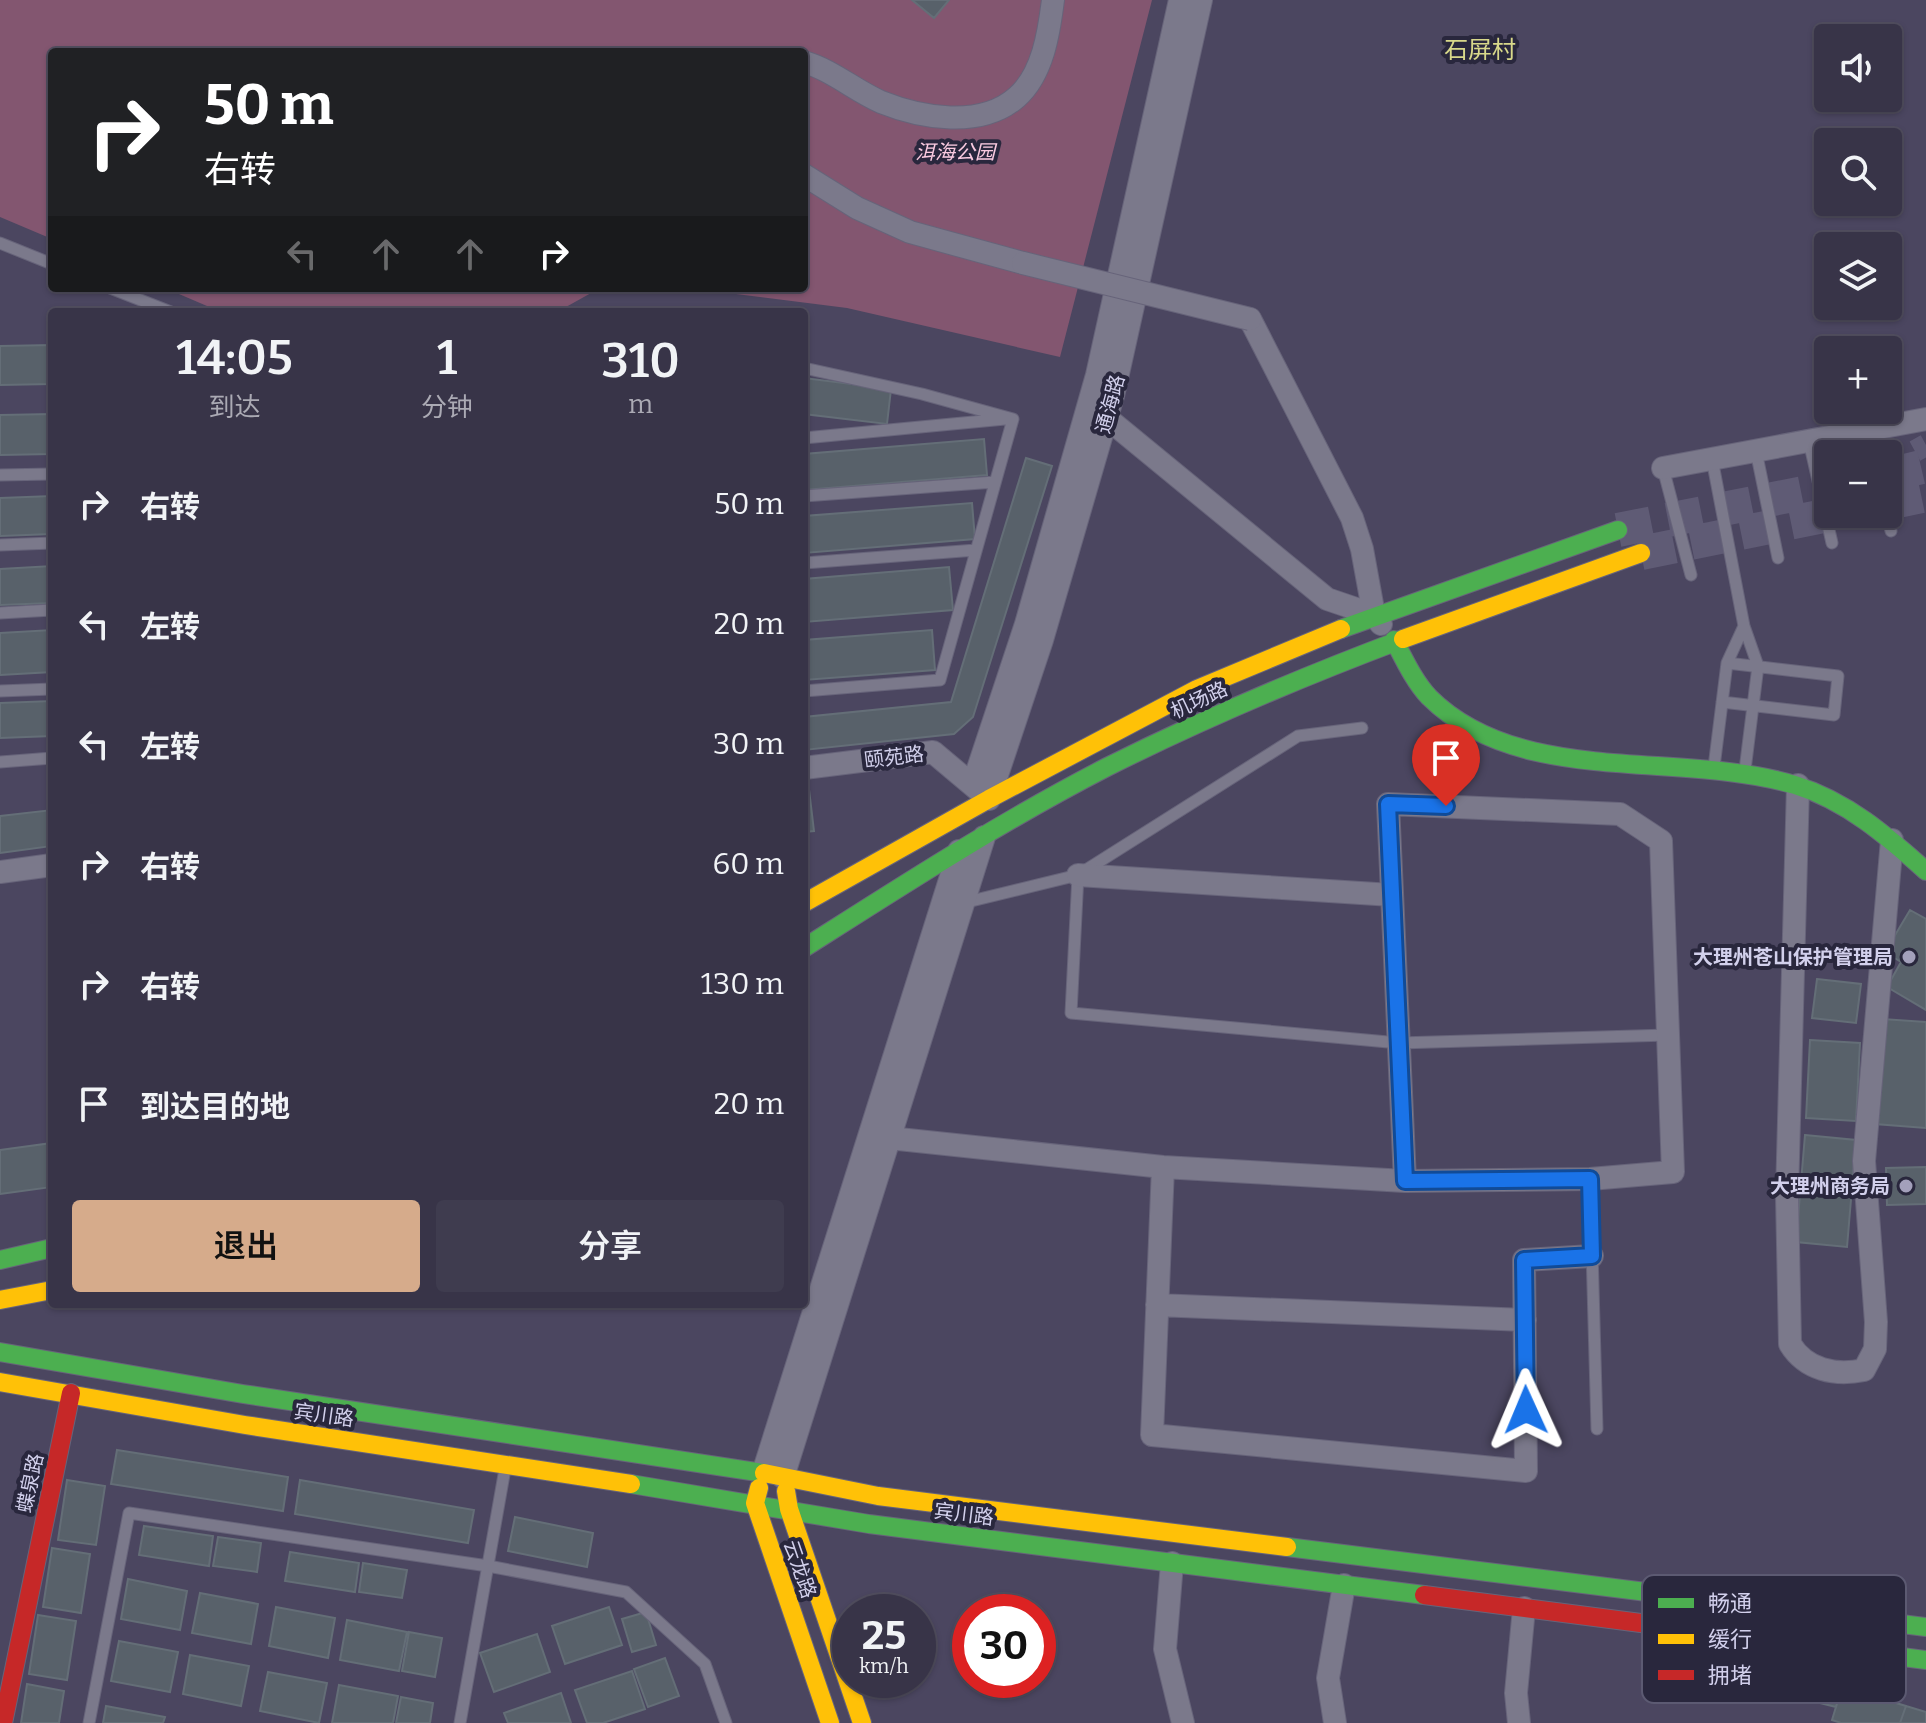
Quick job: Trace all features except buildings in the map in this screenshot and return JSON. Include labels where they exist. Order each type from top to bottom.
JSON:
[{"type":"main road","name":"机场路","points":[[808,900],[981,791],[1197,689],[1374,615],[1618,530]]},
{"type":"main road","name":"机场路","points":[[808,945],[959,851],[1106,768],[1252,699],[1394,640],[1641,553]]},
{"type":"main road","points":[[1394,640],[1407,667],[1427,695],[1465,725],[1521,749],[1589,760],[1744,774],[1798,785],[1851,810],[1892,840],[1926,871]]},
{"type":"main road","points":[[0,1260],[48,1249]]},
{"type":"main road","points":[[0,1300],[48,1291]]},
{"type":"main road","name":"宾川路","points":[[0,1352],[243,1394],[773,1475],[878,1496],[1642,1592]]},
{"type":"main road","name":"宾川路","points":[[0,1382],[243,1425],[755,1503],[869,1524],[1642,1623]]},
{"type":"main road","name":"蝶泉路","points":[[3,1723],[71,1393]]},
{"type":"main road","points":[[755,1503],[773,1475]]},
{"type":"main road","name":"云龙路","points":[[773,1475],[789,1509],[862,1723]]},
{"type":"main road","name":"云龙路","points":[[755,1503],[830,1723]]},
{"type":"main road","name":"宾川路","points":[[1906,1624],[1926,1627]]},
{"type":"main road","name":"宾川路","points":[[1906,1657],[1926,1660]]},
{"type":"street","points":[[808,64],[881,102],[914,113],[943,117],[979,114],[1018,97],[1030,81],[1046,44],[1053,0]]},
{"type":"street","name":"通海路","points":[[981,791],[1038,653],[1098,411],[1117,294],[1180,0]]},
{"type":"street","name":"通海路","points":[[1098,411],[1135,305],[1201,0]]},
{"type":"street","points":[[808,177],[857,208],[910,232],[1250,319],[1352,518],[1362,549],[1374,615],[1394,640]]},
{"type":"street","points":[[1098,411],[1327,599],[1374,615]]},
{"type":"street","points":[[1663,468],[1926,419]]},
{"type":"street","name":"颐苑路","points":[[808,768],[933,752],[981,791]]},
{"type":"street","points":[[1798,785],[1787,1195],[1790,1344],[1799,1358],[1819,1369],[1847,1374],[1864,1370],[1875,1349],[1876,1322],[1864,1161],[1892,840]]},
{"type":"street","points":[[889,1138],[1163,1167],[1405,1181],[1590,1179],[1673,1172],[1661,841],[1620,814],[1388,804],[1405,1181]]},
{"type":"street","points":[[773,1475],[889,1138],[984,837]]},
{"type":"street","points":[[773,1475],[959,851]]},
{"type":"street","points":[[0,872],[48,866]]},
{"type":"street","points":[[1078,875],[1392,895]]},
{"type":"street","points":[[1163,1167],[1152,1435],[1526,1471],[1524,1260],[1592,1256]]},
{"type":"street","points":[[1157,1305],[1525,1320]]},
{"type":"street","points":[[1172,1563],[1165,1649],[1183,1723]]},
{"type":"street","points":[[1335,1723],[1328,1678],[1344,1585]]},
{"type":"street","points":[[1519,1723],[1516,1693],[1524,1608]]},
{"type":"lane","points":[[0,243],[48,262]]},
{"type":"lane","points":[[120,292],[161,308]]},
{"type":"lane","points":[[808,369],[922,394],[1013,419]]},
{"type":"lane","points":[[808,438],[1013,419]]},
{"type":"lane","points":[[808,691],[940,680],[1013,419]]},
{"type":"lane","points":[[1868,430],[1870,440]]},
{"type":"lane","points":[[1809,441],[1832,543]]},
{"type":"lane","points":[[1756,451],[1778,558]]},
{"type":"lane","points":[[1712,459],[1744,626],[1758,666],[1744,774]]},
{"type":"lane","points":[[1663,468],[1691,575]]},
{"type":"lane","points":[[0,475],[48,474]]},
{"type":"lane","points":[[808,496],[995,482]]},
{"type":"lane","points":[[0,545],[48,543]]},
{"type":"lane","points":[[808,563],[976,550]]},
{"type":"lane","points":[[0,613],[48,610]]},
{"type":"lane","points":[[1713,770],[1727,663],[1744,626]]},
{"type":"lane","points":[[1722,702],[1834,715],[1838,676],[1727,663]]},
{"type":"lane","points":[[0,691],[48,689]]},
{"type":"lane","points":[[963,903],[1078,875],[1298,736],[1362,728]]},
{"type":"lane","points":[[0,762],[48,758]]},
{"type":"lane","points":[[1078,875],[1071,1013],[1399,1043],[1668,1035]]},
{"type":"lane","points":[[1590,1179],[1597,1429]]},
{"type":"lane","points":[[460,1723],[505,1464]]},
{"type":"lane","points":[[89,1723],[129,1513],[488,1566],[626,1592],[705,1664],[726,1723]]},
{"type":"green space","name":"洱海公园","points":[[0,0],[1152,0],[1060,357],[847,308],[720,292],[808,292],[808,48],[48,48],[48,237],[0,217]]},
{"type":"green space","points":[[174,292],[593,292],[564,308],[212,308]]},
{"type":"tunnel","points":[[1902,459],[1926,445]]},
{"type":"tunnel","points":[[1902,472],[1926,466]]},
{"type":"tunnel","points":[[1618,530],[1814,491]]},
{"type":"tunnel","points":[[1902,500],[1926,495]]},
{"type":"tunnel","points":[[1641,553],[1814,518]]},
{"type":"traffic: fast","points":[[1341,629],[1618,530]]},
{"type":"traffic: fast","points":[[808,945],[991,831],[1107,767],[1253,699],[1403,639]]},
{"type":"traffic: fast","points":[[1394,640],[1429,697],[1466,725],[1508,744],[1554,756],[1702,769],[1795,785],[1849,810],[1926,871]]},
{"type":"traffic: fast","points":[[0,1260],[48,1249]]},
{"type":"traffic: fast","points":[[0,1352],[243,1394],[764,1473]]},
{"type":"traffic: fast","points":[[631,1484],[869,1524],[1424,1595]]},
{"type":"traffic: fast","points":[[1287,1547],[1642,1591]]},
{"type":"traffic: fast","points":[[1906,1624],[1926,1627]]},
{"type":"traffic: fast","points":[[1906,1657],[1926,1660]]},
{"type":"traffic: slow","points":[[1403,639],[1641,553]]},
{"type":"traffic: slow","points":[[808,901],[989,799],[1197,689],[1341,629]]},
{"type":"traffic: slow","points":[[0,1300],[48,1291]]},
{"type":"traffic: slow","points":[[0,1382],[245,1425],[631,1484]]},
{"type":"traffic: slow","points":[[764,1473],[878,1496],[1287,1547]]},
{"type":"traffic: slow","points":[[759,1488],[755,1503],[830,1723]]},
{"type":"traffic: slow","points":[[786,1491],[789,1509],[862,1723]]},
{"type":"traffic: jam","points":[[3,1723],[71,1393]]},
{"type":"traffic: jam","points":[[1424,1595],[1642,1623]]},
{"type":"place","name":"大理州苍山保护管理局","points":[[1909,957]]},
{"type":"place","name":"大理州商务局","points":[[1906,1186]]},
{"type":"district","name":"石屏村","points":[[1480,50]]},
{"type":"route","points":[[1446,806],[1388,804],[1405,1181],[1590,1179],[1592,1256],[1524,1260],[1526,1410]]}]
